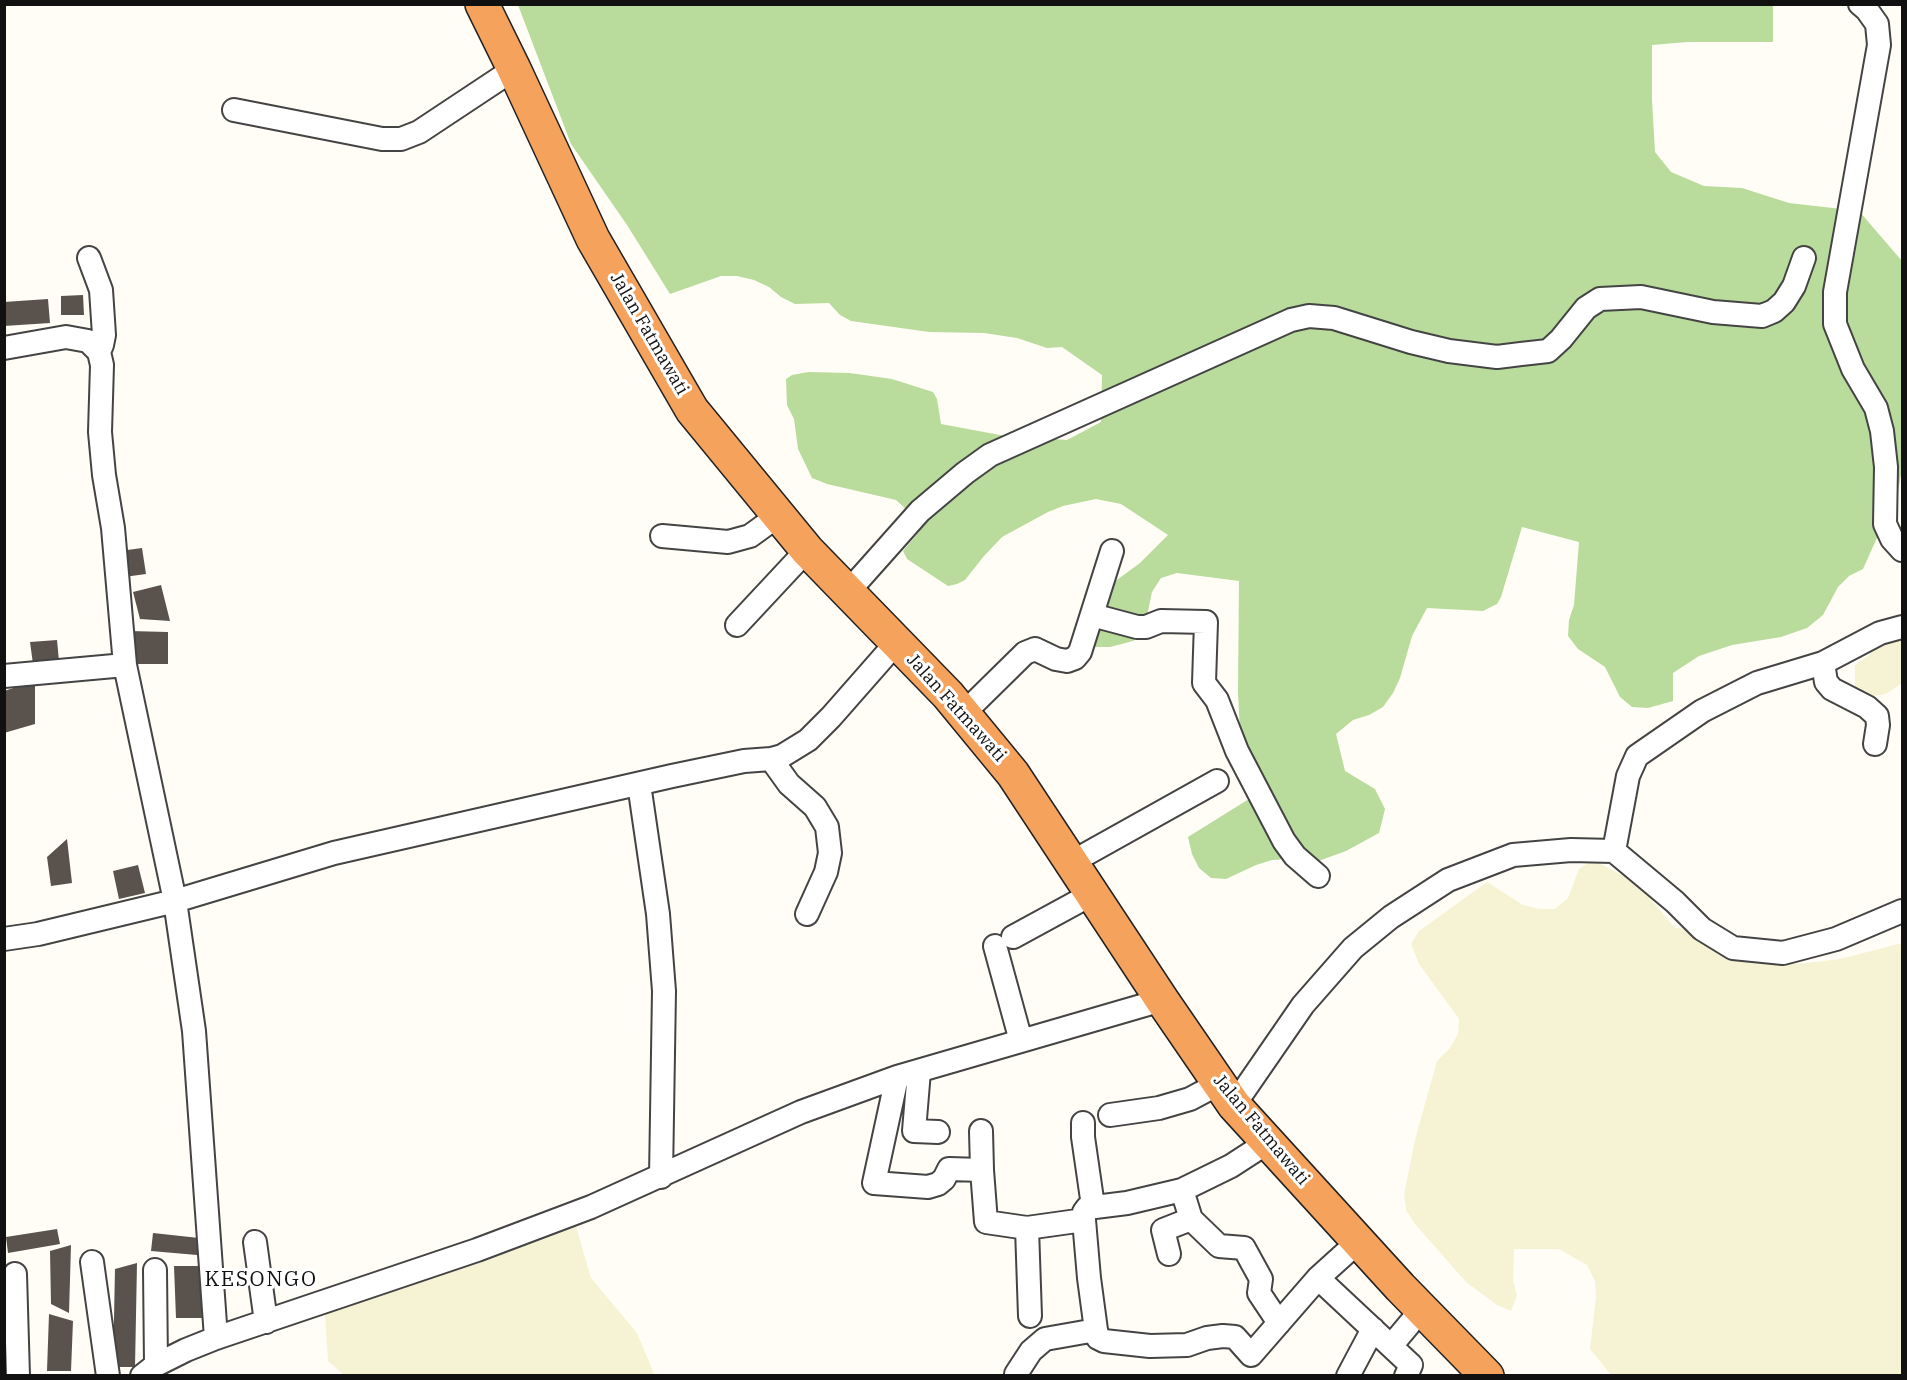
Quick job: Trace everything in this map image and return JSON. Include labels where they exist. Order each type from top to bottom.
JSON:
[{"type":"highway","name":"Jalan Fatmawati","points":[[482,4],[593,239],[692,410],[807,550],[964,713],[1013,774],[1227,1094],[1359,1241],[1487,1376]]},
{"type":"street","points":[[1860,4],[1877,24],[1879,45],[1835,292],[1835,324],[1853,369],[1876,408],[1886,467],[1885,524],[1892,539],[1902,550]]},
{"type":"street","points":[[234,110],[382,139],[401,139],[419,132],[514,69]]},
{"type":"street","points":[[89,258],[101,290],[104,335],[99,352]]},
{"type":"street","points":[[848,593],[920,511],[990,455],[1291,320],[1309,316],[1334,318],[1411,342],[1449,351],[1497,357],[1548,351],[1586,308],[1600,299],[1641,297],[1713,312],[1762,316],[1774,311],[1784,302],[1794,286],[1804,258]]},
{"type":"street","points":[[4,348],[66,337],[88,341],[99,352],[102,365],[100,432],[104,475],[113,528],[125,665],[175,900],[194,1031],[216,1338]]},
{"type":"street","points":[[662,536],[728,542],[750,536],[779,515]]},
{"type":"street","points":[[737,625],[807,550]]},
{"type":"street","points":[[964,713],[1025,653],[1035,649],[1056,659],[1067,661],[1075,658],[1080,652],[1112,551]]},
{"type":"street","points":[[1092,615],[1137,627],[1146,627],[1161,621],[1206,622],[1204,683],[1217,700],[1237,751],[1284,841],[1295,856],[1318,876]]},
{"type":"street","points":[[1614,851],[1628,776],[1637,756],[1702,711],[1757,683],[1823,663],[1880,633],[1902,627]]},
{"type":"street","points":[[4,939],[38,934],[175,900],[334,853],[744,761],[782,756],[808,740],[897,643]]},
{"type":"street","points":[[1823,663],[1826,682],[1832,690],[1867,707],[1877,716],[1875,744]]},
{"type":"street","points":[[4,676],[125,665]]},
{"type":"street","points":[[771,759],[789,784],[815,807],[826,827],[830,853],[826,872],[807,914]]},
{"type":"street","points":[[1071,862],[1217,781]]},
{"type":"street","points":[[639,784],[658,914],[664,992],[661,1177]]},
{"type":"street","points":[[1110,1115],[1227,1094],[1353,948],[1391,917],[1448,880],[1513,855],[1571,850],[1614,851],[1675,902],[1702,929],[1733,948],[1783,952],[1836,939],[1902,911]]},
{"type":"street","points":[[1021,1041],[1004,942],[1092,894]]},
{"type":"street","points":[[149,1370],[186,1350],[216,1338],[477,1250],[591,1207],[801,1112],[908,1074],[1162,1000]]},
{"type":"street","points":[[908,1074],[914,1131],[938,1132]]},
{"type":"street","points":[[908,1074],[874,1183],[928,1187],[944,1179],[949,1169],[982,1170]]},
{"type":"street","points":[[1083,1124],[1089,1278],[1096,1330],[1098,1338],[1104,1341],[1150,1346],[1187,1345],[1207,1338],[1235,1337],[1251,1355],[1318,1278],[1359,1241]]},
{"type":"street","points":[[981,1131],[986,1222],[1026,1228],[1182,1190],[1231,1167],[1268,1142]]},
{"type":"street","points":[[1182,1190],[1191,1219],[1219,1246],[1244,1248],[1261,1279],[1259,1293],[1279,1323]]},
{"type":"street","points":[[1169,1254],[1163,1230],[1191,1219]]},
{"type":"street","points":[[1026,1228],[1030,1316]]},
{"type":"street","points":[[255,1242],[266,1322]]},
{"type":"street","points":[[92,1262],[108,1376]]},
{"type":"street","points":[[149,1370],[155,1270]]},
{"type":"street","points":[[15,1274],[18,1376]]},
{"type":"street","points":[[1318,1278],[1411,1365],[1406,1376]]},
{"type":"street","points":[[1391,1346],[1422,1309]]},
{"type":"street","points":[[1348,1376],[1373,1329]]},
{"type":"street","points":[[1016,1374],[1031,1351],[1045,1339],[1096,1330]]},
{"type":"shaded area","points":[[1902,636],[1902,683],[1886,694],[1864,698],[1855,687],[1855,665],[1873,650]]},
{"type":"shaded area","points":[[1593,860],[1637,883],[1674,927],[1704,936],[1738,961],[1773,965],[1806,963],[1840,959],[1902,943],[1902,1375],[1611,1375],[1590,1349],[1596,1297],[1595,1281],[1587,1265],[1559,1249],[1514,1249],[1513,1281],[1517,1296],[1511,1311],[1497,1305],[1466,1282],[1415,1224],[1406,1210],[1404,1194],[1416,1136],[1437,1061],[1450,1048],[1458,1034],[1459,1019],[1419,964],[1411,944],[1419,931],[1487,882],[1523,905],[1539,909],[1555,909],[1568,898],[1579,869]]},
{"type":"shaded area","points":[[575,1223],[591,1278],[637,1333],[654,1375],[344,1375],[328,1361],[325,1314],[443,1267]]},
{"type":"green space","points":[[518,5],[1773,5],[1773,42],[1688,42],[1652,45],[1655,152],[1671,172],[1704,186],[1742,188],[1789,203],[1859,211],[1902,261],[1902,469],[1898,491],[1863,569],[1849,576],[1838,587],[1823,615],[1807,628],[1781,637],[1732,645],[1699,656],[1673,673],[1673,701],[1648,708],[1632,707],[1620,697],[1605,667],[1578,649],[1568,636],[1569,620],[1574,605],[1579,542],[1522,527],[1497,604],[1483,611],[1427,608],[1412,636],[1400,678],[1383,707],[1353,720],[1336,734],[1345,771],[1375,789],[1385,809],[1379,833],[1346,851],[1313,863],[1287,859],[1272,860],[1226,879],[1211,878],[1199,868],[1192,854],[1188,837],[1257,794],[1240,733],[1239,581],[1177,573],[1161,578],[1152,592],[1143,635],[1133,641],[1110,647],[1094,647],[1089,612],[1099,593],[1140,563],[1168,535],[1121,504],[1096,499],[1063,506],[1002,537],[965,580],[948,586],[907,559],[903,551],[919,532],[922,524],[896,500],[827,484],[812,478],[798,449],[794,419],[787,405],[786,379],[792,375],[808,372],[850,373],[892,379],[933,392],[937,399],[941,424],[1000,435],[1067,440],[1101,422],[1102,375],[1062,347],[1047,348],[1017,338],[984,333],[929,332],[851,321],[840,315],[829,303],[795,304],[781,297],[769,287],[737,276],[721,276],[670,294],[627,225],[571,144]]},
{"type":"building","points":[[83,295],[84,315],[61,315],[61,296]]},
{"type":"building","points":[[48,299],[50,323],[4,326],[4,302]]},
{"type":"building","points":[[142,548],[146,574],[124,577],[120,551]]},
{"type":"building","points":[[161,585],[170,621],[140,619],[133,592]]},
{"type":"building","points":[[129,631],[168,632],[168,664],[128,664]]},
{"type":"building","points":[[57,640],[59,661],[33,664],[30,642]]},
{"type":"building","points":[[35,681],[35,724],[4,733],[4,691]]},
{"type":"building","points":[[67,839],[72,883],[51,886],[47,857]]},
{"type":"building","points":[[138,865],[145,893],[119,899],[113,871]]},
{"type":"building","points":[[57,1229],[60,1244],[8,1253],[6,1237]]},
{"type":"building","points":[[153,1233],[199,1238],[197,1255],[151,1251]]},
{"type":"building","points":[[71,1245],[69,1313],[51,1304],[50,1251]]},
{"type":"building","points":[[137,1263],[135,1367],[113,1367],[115,1269]]},
{"type":"building","points":[[174,1266],[200,1266],[202,1318],[176,1318]]},
{"type":"building","points":[[49,1314],[73,1321],[71,1371],[47,1371]]},
{"type":"district","name":"KESONGO","points":[[261,1280]]}]
